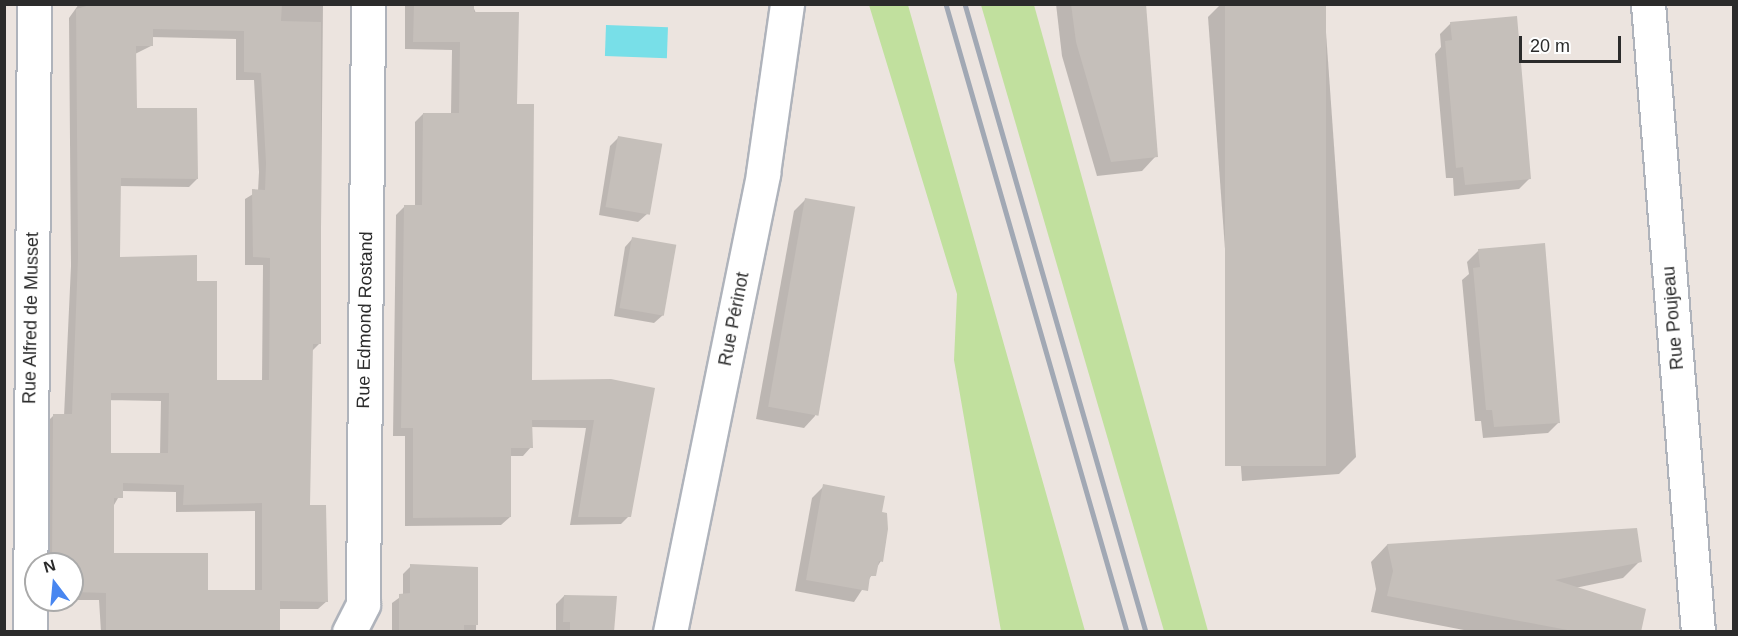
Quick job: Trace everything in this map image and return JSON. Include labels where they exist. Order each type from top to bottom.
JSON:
[{"type":"street","name":"Rue Alfred de Musset","points":[[30,632],[34,4]]},
{"type":"street","name":"Rue Edmond Rostand","points":[[349,632],[363,604],[368,4]]},
{"type":"street","name":"Rue Périnot","points":[[670,632],[763,173],[787,4]]},
{"type":"street","name":"Rue Poujeau","points":[[1648,4],[1698,632]]},
{"type":"green space","points":[[869,5],[908,5],[1085,631],[1001,631],[954,360],[957,294]]},
{"type":"green space","points":[[981,5],[1034,5],[1208,631],[1164,631]]},
{"type":"water","points":[[606,25],[668,27],[667,58],[605,56]]},
{"type":"building","points":[[93,4],[282,4],[281,21],[321,22],[321,344],[313,344],[310,505],[326,505],[328,602],[280,601],[280,632],[106,632],[106,593],[84,592],[84,552],[52,552],[53,414],[72,414],[78,257],[76,9]],"holes":[[[153,29],[244,31],[244,72],[261,73],[266,163],[265,190],[252,189],[253,257],[270,258],[269,380],[217,380],[217,281],[197,281],[197,255],[120,257],[121,178],[198,179],[197,108],[137,108],[136,46],[153,46]],[[111,393],[169,393],[168,453],[111,453]],[[123,483],[184,485],[183,505],[262,503],[262,590],[208,590],[208,553],[114,553],[114,498],[123,498]]]},
{"type":"building","points":[[414,4],[474,4],[474,12],[519,12],[517,104],[534,104],[532,380],[611,379],[655,388],[631,517],[578,517],[594,420],[532,420],[533,448],[511,448],[511,517],[413,518],[413,428],[401,428],[404,205],[422,205],[423,113],[459,113],[460,42],[413,42]]},
{"type":"building","points":[[1071,4],[1146,4],[1158,157],[1111,162],[1076,42]]},
{"type":"building","points":[[1225,4],[1326,4],[1326,466],[1225,466]]},
{"type":"building","points":[[1517,16],[1531,179],[1465,185],[1463,167],[1456,168],[1445,41],[1452,40],[1450,22]]},
{"type":"building","points":[[618,136],[662,144],[650,215],[605,207]]},
{"type":"building","points":[[805,198],[855,207],[818,416],[768,407]]},
{"type":"building","points":[[632,237],[676,245],[664,316],[619,308]]},
{"type":"building","points":[[1545,243],[1560,423],[1494,427],[1492,410],[1486,410],[1473,268],[1480,267],[1478,249]]},
{"type":"building","points":[[823,484],[885,496],[882,512],[887,513],[888,529],[883,562],[879,561],[876,576],[870,576],[868,591],[806,580]]},
{"type":"building","points":[[1637,528],[1642,562],[1555,580],[1646,609],[1641,632],[1578,632],[1387,596],[1393,571],[1387,544]]},
{"type":"building","points":[[410,564],[478,567],[478,625],[464,625],[464,632],[399,632],[399,594],[410,593]]},
{"type":"building","points":[[564,595],[617,596],[614,632],[570,632],[570,622],[563,622]]},
{"type":"railway","points":[[946,4],[1127,632]]},
{"type":"railway","points":[[965,4],[1146,632]]}]
